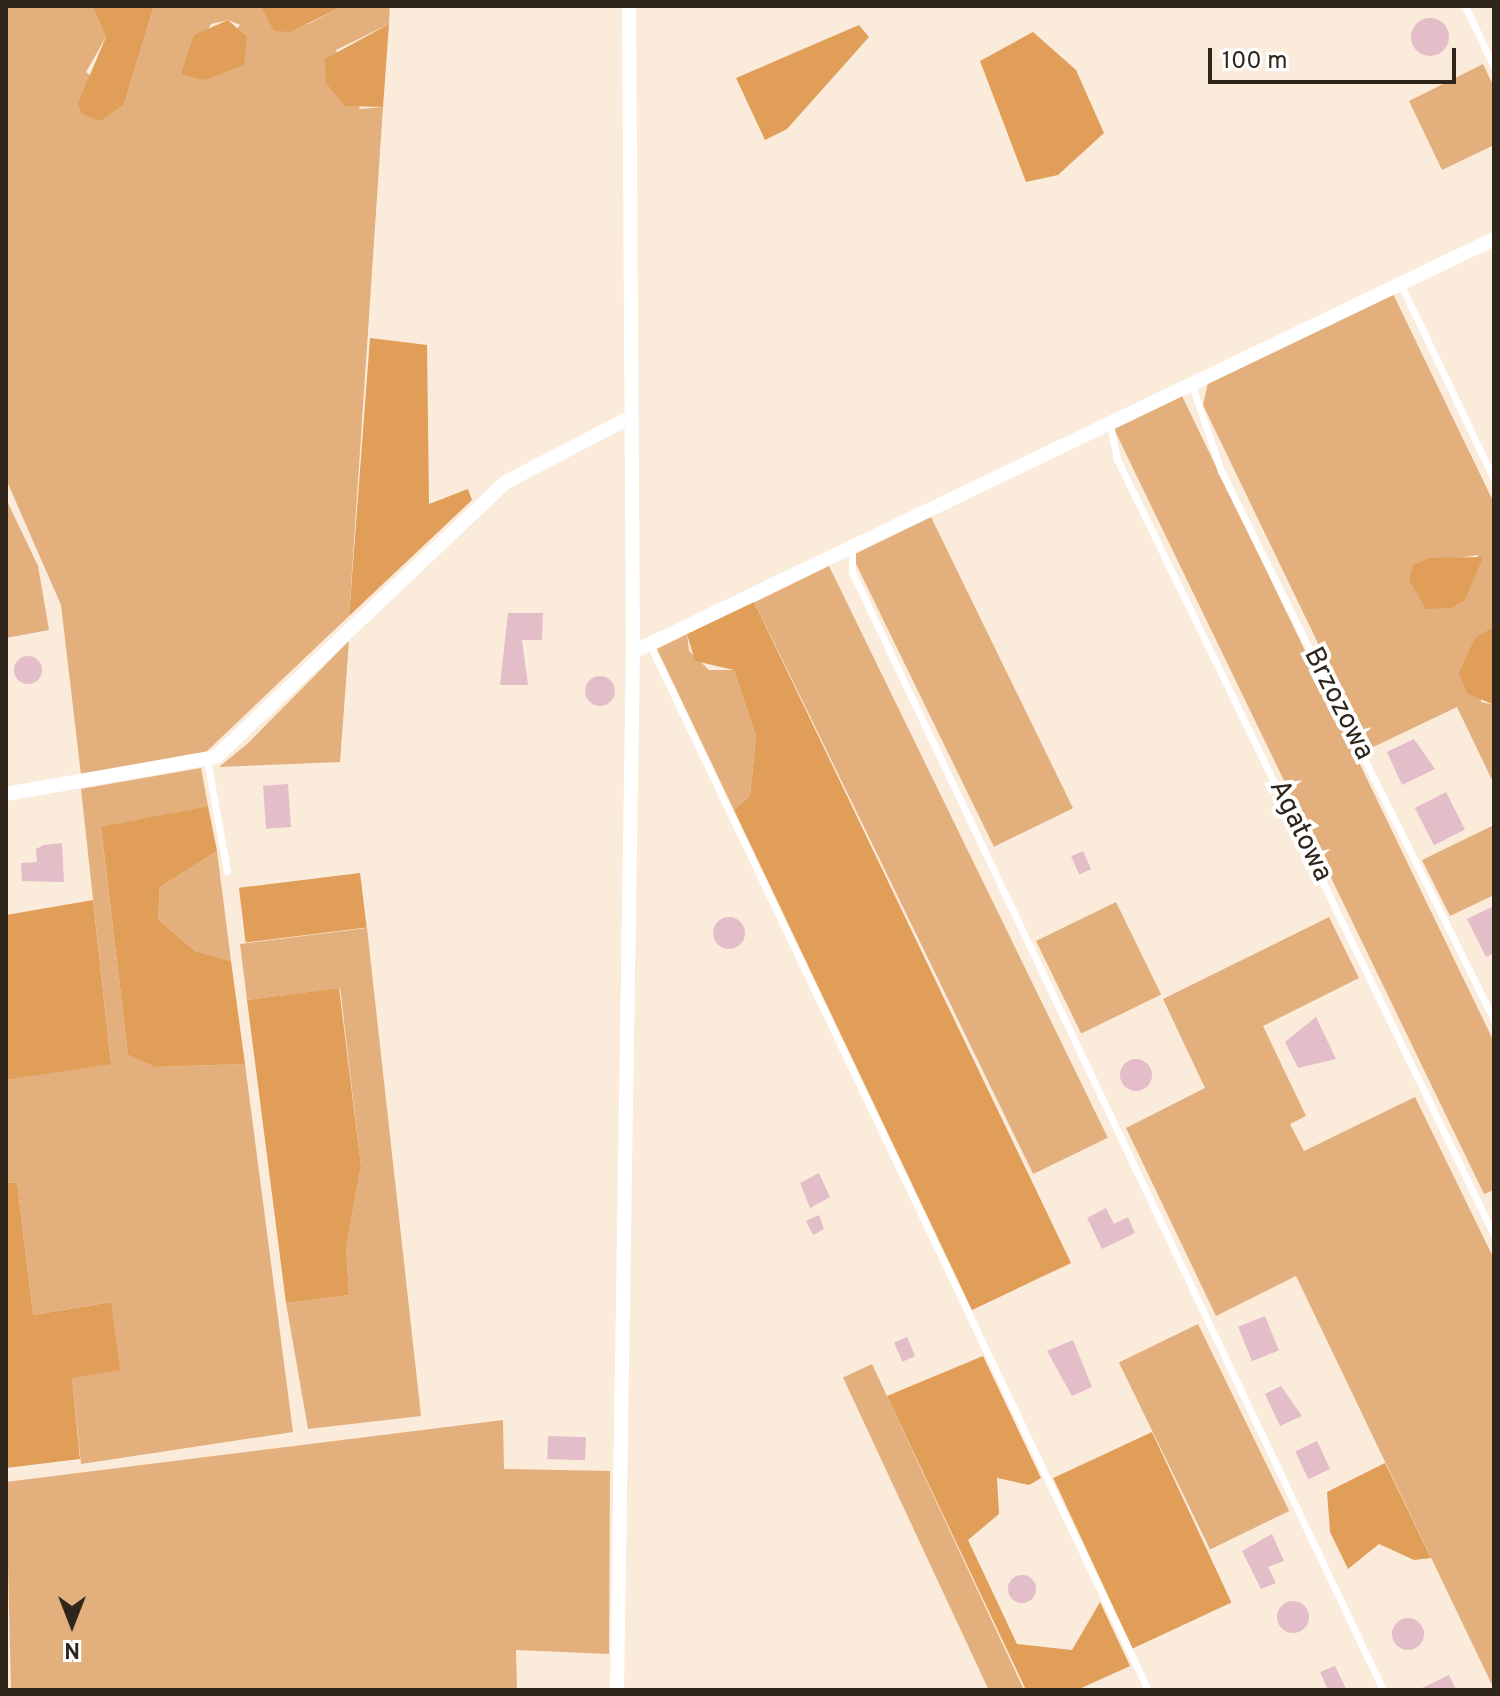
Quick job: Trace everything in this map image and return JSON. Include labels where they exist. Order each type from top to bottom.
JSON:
[{"type":"street","points":[[617,1690],[633,652],[629,6]]},
{"type":"street","points":[[633,652],[1494,239]]},
{"type":"street","points":[[6,794],[207,760],[230,747],[506,482],[631,417]]},
{"type":"lane","points":[[1465,6],[1494,67]]},
{"type":"lane","points":[[1400,283],[1494,479]]},
{"type":"lane","name":"Brzozowa","points":[[1192,385],[1221,471],[1494,1020]]},
{"type":"lane","name":"Agatowa","points":[[1110,424],[1117,459],[1494,1235]]},
{"type":"lane","points":[[852,549],[852,572],[1383,1690]]},
{"type":"lane","points":[[650,645],[1148,1690]]},
{"type":"lane","points":[[207,760],[227,871]]},
{"type":"shaded area","points":[[6,6],[92,6],[106,37],[86,72],[124,104],[154,6],[261,6],[308,24],[343,6],[390,6],[389,24],[336,50],[360,109],[383,107],[349,616],[206,752],[81,775],[61,605],[6,479]],"holes":[[[228,20],[240,25],[197,75],[186,72],[211,24]]]},
{"type":"shaded area","points":[[92,6],[154,6],[124,104],[100,121],[82,114],[78,103],[106,37]]},
{"type":"shaded area","points":[[261,6],[343,6],[290,32],[274,31]]},
{"type":"shaded area","points":[[228,20],[247,37],[244,65],[204,80],[181,74],[194,35]]},
{"type":"shaded area","points":[[389,24],[383,107],[345,106],[326,83],[325,59]]},
{"type":"shaded area","points":[[859,25],[869,37],[787,129],[765,140],[736,78]]},
{"type":"shaded area","points":[[1033,32],[1076,70],[1104,133],[1058,175],[1026,182],[980,61]]},
{"type":"shaded area","points":[[1483,64],[1494,87],[1494,145],[1442,170],[1409,101]]},
{"type":"shaded area","points":[[1393,294],[1494,503],[1494,627],[1481,702],[1494,705],[1494,784],[1457,707],[1369,749],[1203,405],[1208,383]],"holes":[[[1478,555],[1465,600],[1430,558]]]},
{"type":"shaded area","points":[[370,338],[427,345],[429,504],[468,489],[472,500],[349,616]]},
{"type":"shaded area","points":[[1182,396],[1494,1042],[1494,1190],[1484,1194],[1114,429]]},
{"type":"shaded area","points":[[6,499],[38,566],[49,630],[6,638]]},
{"type":"shaded area","points":[[931,517],[1073,808],[994,847],[852,556]]},
{"type":"shaded area","points":[[1483,557],[1465,600],[1451,608],[1426,609],[1409,580],[1413,565],[1430,558]]},
{"type":"shaded area","points":[[829,566],[1108,1138],[1033,1174],[754,602]]},
{"type":"shaded area","points":[[754,602],[1071,1263],[972,1310],[734,810],[750,796],[756,736],[734,670],[695,661],[687,634]]},
{"type":"shaded area","points":[[1494,627],[1494,705],[1467,693],[1459,673],[1475,638]]},
{"type":"shaded area","points":[[687,634],[689,651],[709,670],[734,670],[756,736],[750,796],[734,810],[657,649]]},
{"type":"shaded area","points":[[349,641],[340,762],[219,767],[247,744]]},
{"type":"shaded area","points":[[201,768],[208,806],[101,828],[128,1055],[157,1067],[245,1064],[293,1432],[81,1464],[72,1378],[110,1302],[33,1315],[17,1182],[6,1183],[6,1080],[111,1063],[81,789]]},
{"type":"shaded area","points":[[208,806],[217,851],[160,887],[158,919],[195,951],[231,961],[245,1064],[156,1067],[128,1055],[101,827]]},
{"type":"shaded area","points":[[1494,825],[1494,895],[1450,916],[1422,860]]},
{"type":"shaded area","points":[[217,851],[231,961],[195,951],[158,919],[160,887]]},
{"type":"shaded area","points":[[360,873],[367,928],[246,942],[239,888]]},
{"type":"shaded area","points":[[93,900],[111,1064],[6,1080],[6,915]]},
{"type":"shaded area","points":[[1116,902],[1161,995],[1081,1034],[1036,941]]},
{"type":"shaded area","points":[[1329,917],[1359,978],[1263,1026],[1306,1116],[1290,1124],[1304,1151],[1415,1097],[1494,1259],[1494,1689],[1296,1276],[1216,1316],[1126,1128],[1205,1088],[1163,999]]},
{"type":"shaded area","points":[[367,928],[421,1416],[308,1429],[286,1303],[349,1295],[346,1248],[361,1166],[340,988],[247,1000],[240,944]]},
{"type":"shaded area","points":[[339,988],[361,1166],[346,1248],[349,1295],[286,1303],[247,1000]]},
{"type":"shaded area","points":[[17,1182],[33,1315],[111,1302],[120,1370],[72,1378],[80,1459],[6,1468],[6,1183]]},
{"type":"shaded area","points":[[1198,1324],[1289,1511],[1210,1550],[1119,1363]]},
{"type":"shaded area","points":[[983,1356],[1041,1478],[1029,1485],[997,1478],[999,1514],[968,1540],[1017,1644],[1072,1650],[1100,1602],[1130,1666],[1077,1690],[1026,1690],[887,1396]]},
{"type":"shaded area","points":[[872,1364],[1024,1690],[989,1690],[843,1378]]},
{"type":"shaded area","points":[[503,1420],[504,1469],[610,1471],[609,1654],[516,1650],[517,1690],[11,1690],[6,1482]]},
{"type":"shaded area","points":[[1152,1432],[1231,1602],[1133,1648],[1053,1478]]},
{"type":"shaded area","points":[[1385,1463],[1431,1558],[1414,1560],[1379,1544],[1348,1569],[1330,1532],[1327,1492]]},
{"type":"building","points":[[1430,18],[1443,24],[1449,37],[1443,50],[1430,56],[1417,50],[1411,37],[1417,24]]},
{"type":"building","points":[[508,613],[543,613],[542,640],[522,640],[528,685],[500,685]]},
{"type":"building","points":[[28,656],[38,660],[42,670],[38,680],[28,684],[18,680],[14,670],[18,660]]},
{"type":"building","points":[[600,676],[610,681],[615,691],[610,701],[600,706],[590,701],[585,691],[590,681]]},
{"type":"building","points":[[1414,739],[1435,769],[1402,785],[1387,752]]},
{"type":"building","points":[[288,784],[291,827],[266,829],[263,786]]},
{"type":"building","points":[[1446,792],[1465,829],[1434,845],[1415,808]]},
{"type":"building","points":[[62,843],[64,882],[22,881],[21,863],[37,862],[36,849]]},
{"type":"building","points":[[1083,851],[1091,869],[1079,875],[1071,856]]},
{"type":"building","points":[[1494,906],[1494,953],[1486,957],[1467,919]]},
{"type":"building","points":[[729,917],[740,922],[745,933],[740,944],[729,949],[718,944],[713,933],[718,922]]},
{"type":"building","points":[[1316,1017],[1336,1059],[1298,1068],[1285,1042]]},
{"type":"building","points":[[1136,1059],[1148,1063],[1152,1075],[1148,1087],[1136,1091],[1124,1087],[1120,1075],[1124,1063]]},
{"type":"building","points":[[819,1173],[830,1197],[810,1208],[800,1183]]},
{"type":"building","points":[[1106,1208],[1114,1224],[1128,1217],[1135,1233],[1102,1249],[1087,1218]]},
{"type":"building","points":[[819,1215],[824,1229],[813,1235],[806,1221]]},
{"type":"building","points":[[1265,1316],[1279,1350],[1252,1361],[1238,1327]]},
{"type":"building","points":[[907,1337],[915,1356],[902,1362],[894,1342]]},
{"type":"building","points":[[1073,1340],[1092,1387],[1072,1396],[1047,1351]]},
{"type":"building","points":[[1281,1386],[1302,1416],[1280,1426],[1265,1394]]},
{"type":"building","points":[[548,1436],[586,1437],[585,1460],[547,1459]]},
{"type":"building","points":[[1317,1441],[1330,1469],[1308,1479],[1295,1451]]},
{"type":"building","points":[[1272,1534],[1284,1561],[1268,1567],[1276,1583],[1261,1589],[1242,1551]]},
{"type":"building","points":[[1022,1575],[1032,1579],[1036,1589],[1032,1599],[1022,1603],[1012,1599],[1008,1589],[1012,1579]]},
{"type":"building","points":[[1293,1601],[1305,1605],[1309,1617],[1305,1629],[1293,1633],[1281,1629],[1277,1617],[1281,1605]]},
{"type":"building","points":[[1408,1618],[1419,1623],[1424,1634],[1419,1645],[1408,1650],[1397,1645],[1392,1634],[1397,1623]]},
{"type":"building","points":[[1335,1666],[1346,1689],[1328,1690],[1320,1672]]},
{"type":"building","points":[[1449,1675],[1456,1690],[1413,1690],[1422,1688]]}]
